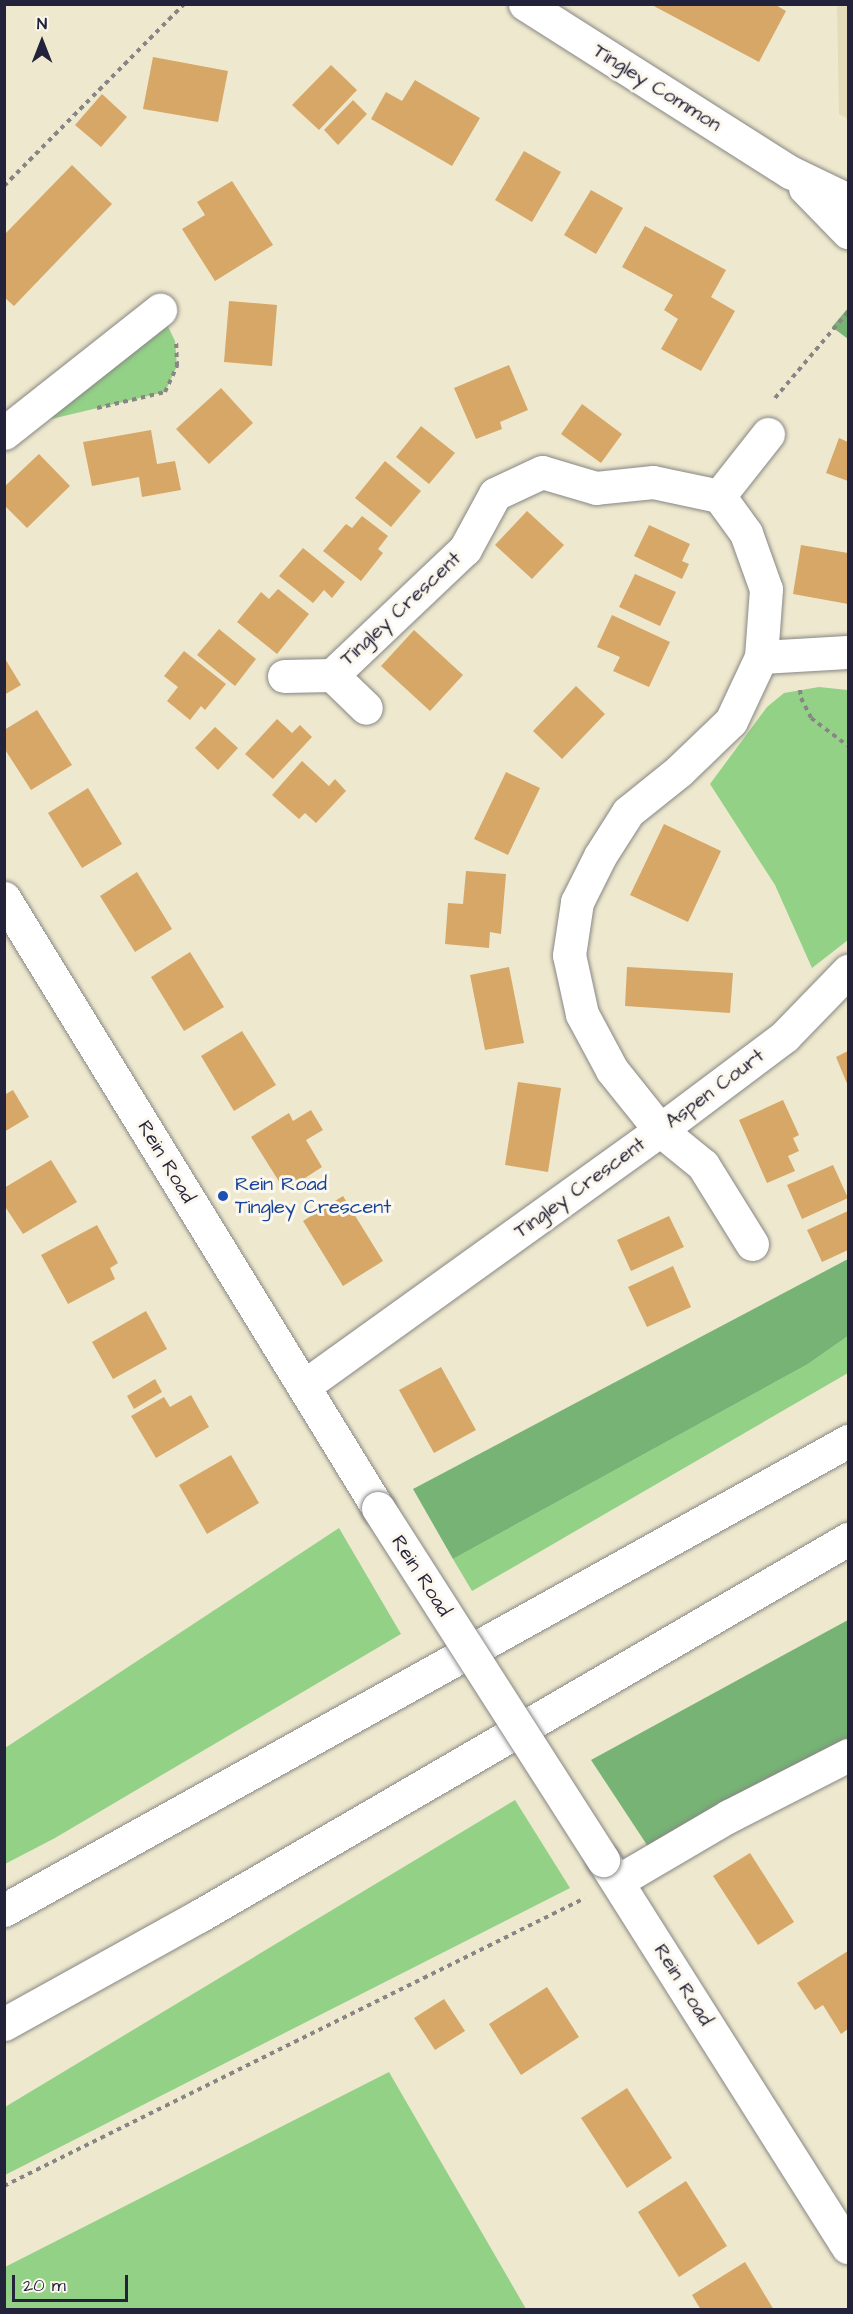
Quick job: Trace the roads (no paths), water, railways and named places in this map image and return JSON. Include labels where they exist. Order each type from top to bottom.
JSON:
[{"type":"main road","name":"Tingley Common","points":[[525,4],[789,172],[849,200]]},
{"type":"main road","name":"Tingley Common","points":[[789,172],[849,232]]},
{"type":"main road","points":[[4,432],[160,310]]},
{"type":"main road","points":[[719,496],[768,434]]},
{"type":"main road","name":"Tingley Crescent","points":[[284,676],[332,675],[404,604],[465,549],[495,494],[542,472],[596,488],[653,482],[719,496],[746,533],[765,588],[761,657],[731,721],[679,771],[628,812],[600,856],[577,902],[569,955],[582,1014],[612,1070],[660,1130],[304,1386]]},
{"type":"main road","points":[[761,657],[849,652]]},
{"type":"main road","name":"Tingley Crescent","points":[[332,675],[366,708]]},
{"type":"main road","name":"Rein Road","points":[[4,898],[378,1508],[849,2247]]},
{"type":"main road","name":"Aspen Court","points":[[752,1244],[703,1166],[660,1130],[785,1036],[849,971]]},
{"type":"main road","points":[[4,1910],[849,1441]]},
{"type":"main road","points":[[4,2024],[199,1916],[849,1539]]},
{"type":"main road","points":[[610,1871],[729,1816],[849,1755]]},
{"type":"place","name":"Rein Road Tingley Crescent","points":[[223,1196]]}]
